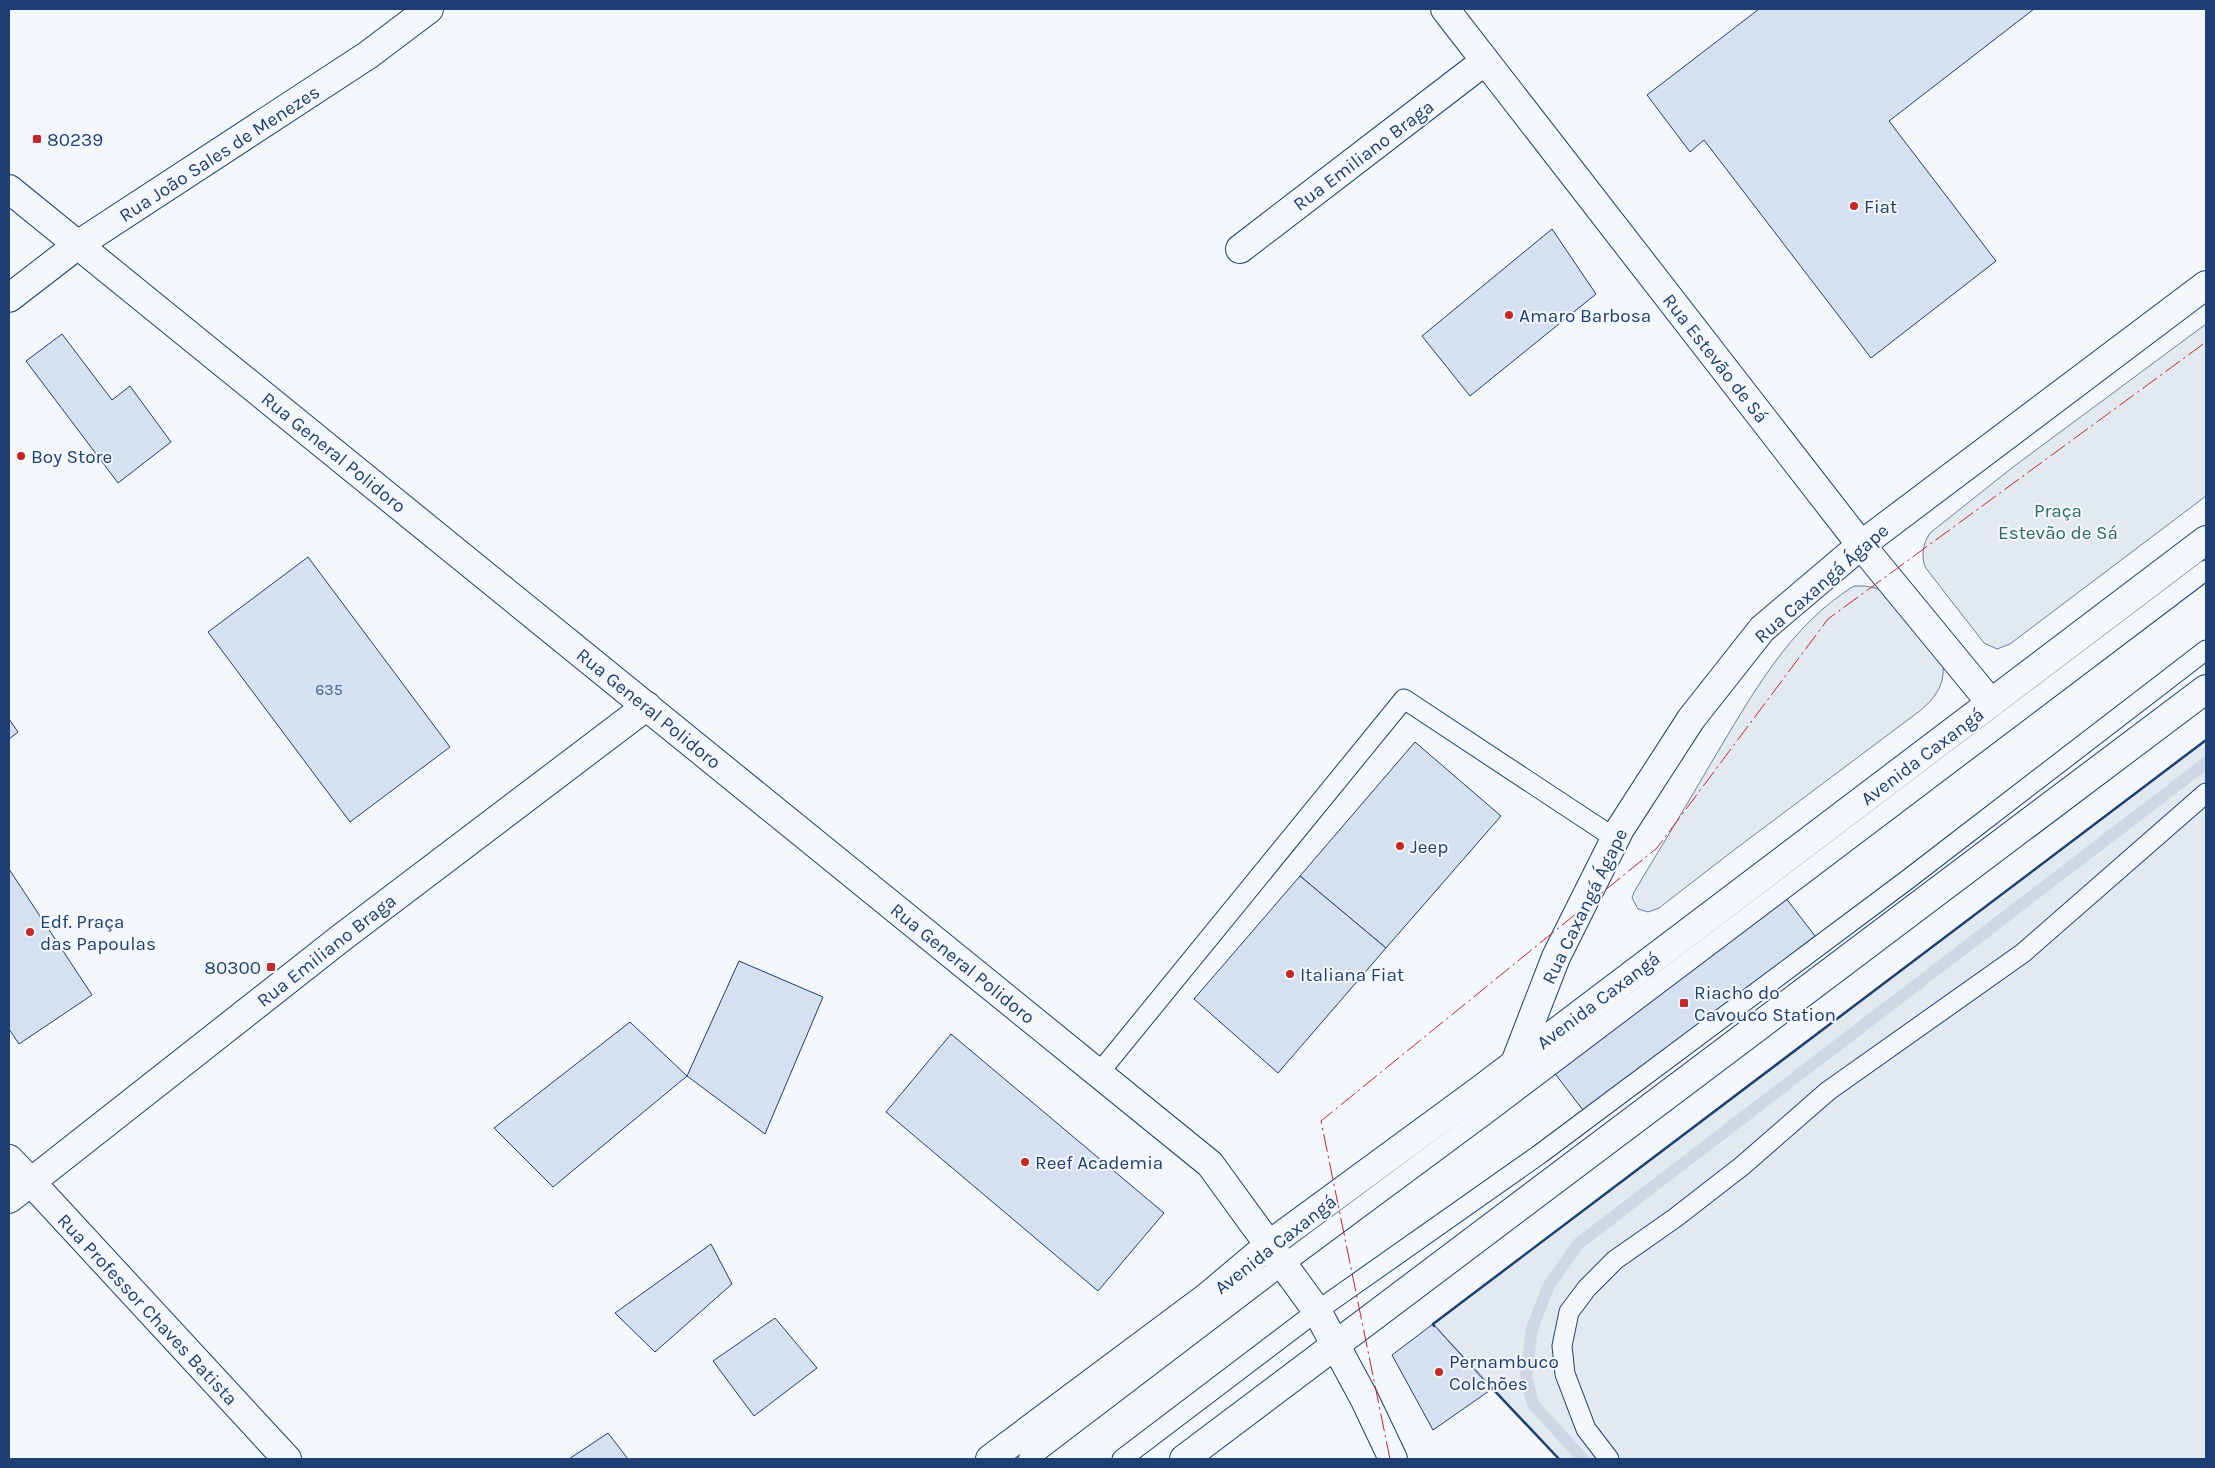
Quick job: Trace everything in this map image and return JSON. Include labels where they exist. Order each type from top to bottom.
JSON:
[{"type":"street","name":"Rua João Sales de Menezes","points":[[9,298],[79,244],[368,55],[430,9]]},
{"type":"street","name":"Rua Estevão de Sá","points":[[1456,13],[1485,62],[1861,545],[1992,703]]},
{"type":"street","name":"Rua Emiliano Braga","points":[[1240,249],[1485,62]]},
{"type":"street","name":"Rua General Polidoro","points":[[9,189],[1210,1164],[1317,1311],[1337,1346],[1393,1459]]},
{"type":"street","name":"Rua Caxangá Ágape","points":[[1515,1063],[1556,957],[1620,829],[1692,719],[1762,629],[1861,545],[2206,285]]},
{"type":"street","name":"Avenida Caxangá","points":[[990,1459],[1207,1298],[1277,1254],[1515,1063],[2206,540]]},
{"type":"street","points":[[1184,1459],[1337,1346],[2206,688]]},
{"type":"street","name":"Rua Emiliano Braga","points":[[9,1199],[341,938],[647,706]]},
{"type":"street","name":"Rua Professor Chaves Batista","points":[[9,1159],[287,1459]]},
{"type":"lane","points":[[1028,1459],[1277,1254],[1493,1109],[2206,570]]},
{"type":"lane","points":[[1122,1459],[1317,1311],[1540,1154],[1907,880],[2206,650]]},
{"type":"lane","points":[[1099,1073],[1404,699],[1616,839]]},
{"type":"lane","points":[[1609,1459],[1586,1428],[1565,1374],[1562,1346],[1570,1312],[1587,1288],[1614,1260],[1675,1218],[1734,1172],[1828,1091],[2022,953],[2206,793]]},
{"type":"green space","name":"Praça Estevão de Sá","points":[[2206,324],[2206,496],[2010,644],[1997,649],[1984,643],[1925,567],[1923,549],[1930,533],[2013,467]]},
{"type":"green space","points":[[1854,586],[1881,589],[1943,664],[1943,678],[1935,695],[1921,710],[1659,908],[1648,912],[1638,909],[1632,898],[1634,892],[1758,686],[1791,641],[1810,621],[1831,602]]},
{"type":"green space","points":[[2206,740],[2206,1459],[1559,1459],[1433,1324]]},
{"type":"building","name":"Fiat","points":[[1759,9],[2034,9],[1889,121],[1996,261],[1871,358],[1704,140],[1690,152],[1647,95]]},
{"type":"building","name":"Amaro Barbosa","points":[[1552,229],[1596,294],[1470,396],[1422,336]]},
{"type":"building","points":[[62,334],[112,400],[130,386],[171,442],[118,483],[26,361]]},
{"type":"building","points":[[308,557],[450,747],[350,822],[208,632]]},
{"type":"building","points":[[9,719],[18,732],[9,739]]},
{"type":"building","name":"Jeep","points":[[1415,742],[1501,816],[1386,948],[1300,876]]},
{"type":"building","name":"Edf. Praça das Papoulas","points":[[9,869],[92,995],[19,1044],[9,1029]]},
{"type":"building","name":"Italiana Fiat","points":[[1300,876],[1386,948],[1278,1073],[1194,999]]},
{"type":"building","name":"Riacho do Cavouco Station","points":[[1782,893],[1815,936],[1586,1114],[1553,1071]]},
{"type":"building","points":[[739,961],[823,997],[765,1134],[687,1076]]},
{"type":"building","points":[[630,1022],[687,1076],[553,1187],[494,1128]]},
{"type":"building","name":"Reef Academia","points":[[951,1034],[1164,1213],[1098,1291],[886,1112]]},
{"type":"building","points":[[711,1244],[732,1284],[655,1352],[615,1313]]},
{"type":"building","points":[[775,1318],[817,1368],[754,1416],[713,1361]]},
{"type":"building","name":"Pernambuco Colchões","points":[[1433,1324],[1492,1389],[1433,1430],[1392,1355]]},
{"type":"building","points":[[608,1433],[628,1459],[569,1459]]},
{"type":"waterway","points":[[1583,1459],[1533,1404],[1526,1376],[1532,1329],[1548,1287],[1578,1244],[2206,763]]},
{"type":"wall","points":[[1434,1326],[1433,1324],[2206,740]]},
{"type":"wall","points":[[1491,1387],[1559,1459]]},
{"type":"power","points":[[1390,1459],[1321,1121],[1657,848],[1828,619],[2206,342]]},
{"type":"place","name":"80239","points":[[37,139]]},
{"type":"place","name":"Fiat","points":[[1854,206]]},
{"type":"place","name":"Amaro Barbosa","points":[[1509,315]]},
{"type":"place","name":"Boy Store","points":[[21,456]]},
{"type":"place","name":"Jeep","points":[[1400,846]]},
{"type":"place","name":"Edf. Praça das Papoulas","points":[[30,932]]},
{"type":"place","name":"80300","points":[[271,967]]},
{"type":"place","name":"Italiana Fiat","points":[[1290,974]]},
{"type":"place","name":"Riacho do Cavouco Station","points":[[1684,1003]]},
{"type":"place","name":"Reef Academia","points":[[1025,1162]]},
{"type":"place","name":"Pernambuco Colchões","points":[[1439,1372]]}]
